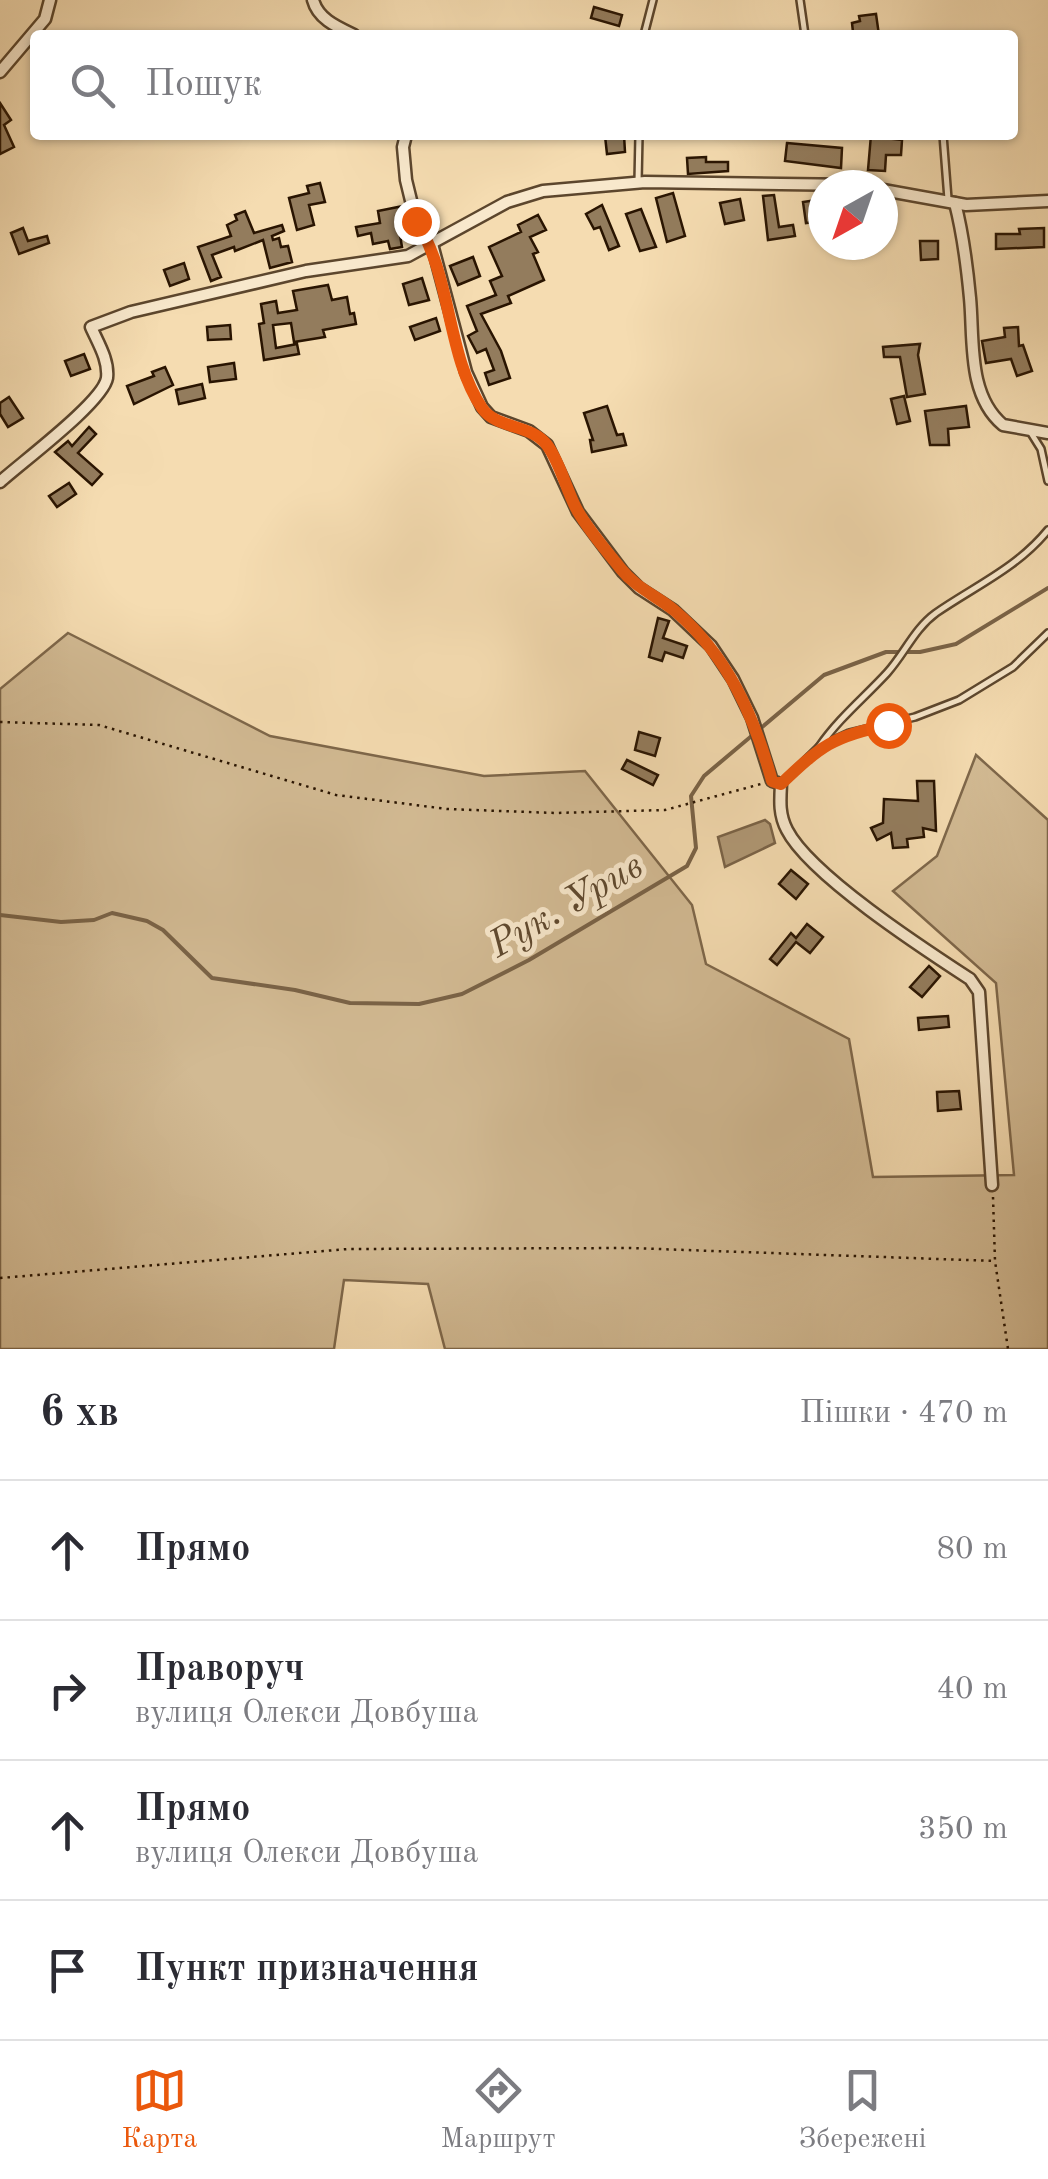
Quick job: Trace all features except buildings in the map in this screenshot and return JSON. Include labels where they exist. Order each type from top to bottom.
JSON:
[{"type":"street","points":[[35,30],[44,19],[50,0]]},
{"type":"street","points":[[313,0],[315,9],[343,30]]},
{"type":"street","points":[[0,72],[30,36]]},
{"type":"street","points":[[405,140],[409,194],[416,221],[432,244],[466,372],[482,407],[491,417],[528,431],[547,445],[578,512],[623,572],[639,588],[674,610],[711,646],[752,718],[777,783],[779,809],[805,855],[856,898],[970,978],[979,992],[992,1185]]},
{"type":"street","points":[[0,482],[93,402],[106,384],[108,365],[91,326],[131,312],[306,271],[408,256],[507,202],[525,197],[597,184],[638,182],[808,184]]},
{"type":"street","points":[[898,193],[952,202],[1048,201]]},
{"type":"street","points":[[952,202],[965,250],[978,382],[1003,425],[1048,433]]},
{"type":"lane","points":[[645,30],[653,0]]},
{"type":"lane","points":[[800,0],[804,30]]},
{"type":"lane","points":[[638,182],[639,140]]},
{"type":"lane","points":[[944,140],[952,202]]},
{"type":"lane","points":[[1027,430],[1041,449],[1048,482]]},
{"type":"lane","points":[[777,783],[819,747],[934,614],[1014,564],[1048,530]]},
{"type":"lane","points":[[819,747],[849,733],[916,718],[959,700],[1013,666],[1048,633]]},
{"type":"path","points":[[0,722],[99,725],[336,794],[447,809],[665,810],[777,783]]},
{"type":"path","points":[[992,1185],[995,1261],[1008,1349]]},
{"type":"path","points":[[0,1278],[348,1249],[630,1248],[995,1261]]},
{"type":"shaded area","points":[[68,633],[270,736],[484,776],[585,771],[692,905],[706,964],[849,1039],[873,1177],[1014,1175],[996,983],[893,891],[937,856],[976,755],[1048,820],[1048,1349],[445,1349],[428,1284],[344,1280],[334,1349],[0,1349],[0,689]]},
{"type":"shaded area","points":[[765,820],[775,843],[725,867],[718,837]]},
{"type":"waterway","name":"Рук. Урив","points":[[0,915],[61,922],[94,920],[112,913],[147,921],[163,930],[212,978],[350,1003],[419,1004],[462,994],[529,960],[687,866],[696,848],[691,796],[704,776],[824,675],[886,652],[920,652],[956,644],[1048,588]]},
{"type":"route","points":[[416,221],[432,244],[466,372],[482,407],[491,417],[528,431],[547,445],[578,512],[623,572],[639,588],[674,610],[711,646],[752,718],[772,781],[781,784],[819,747],[849,733],[888,725]]}]
